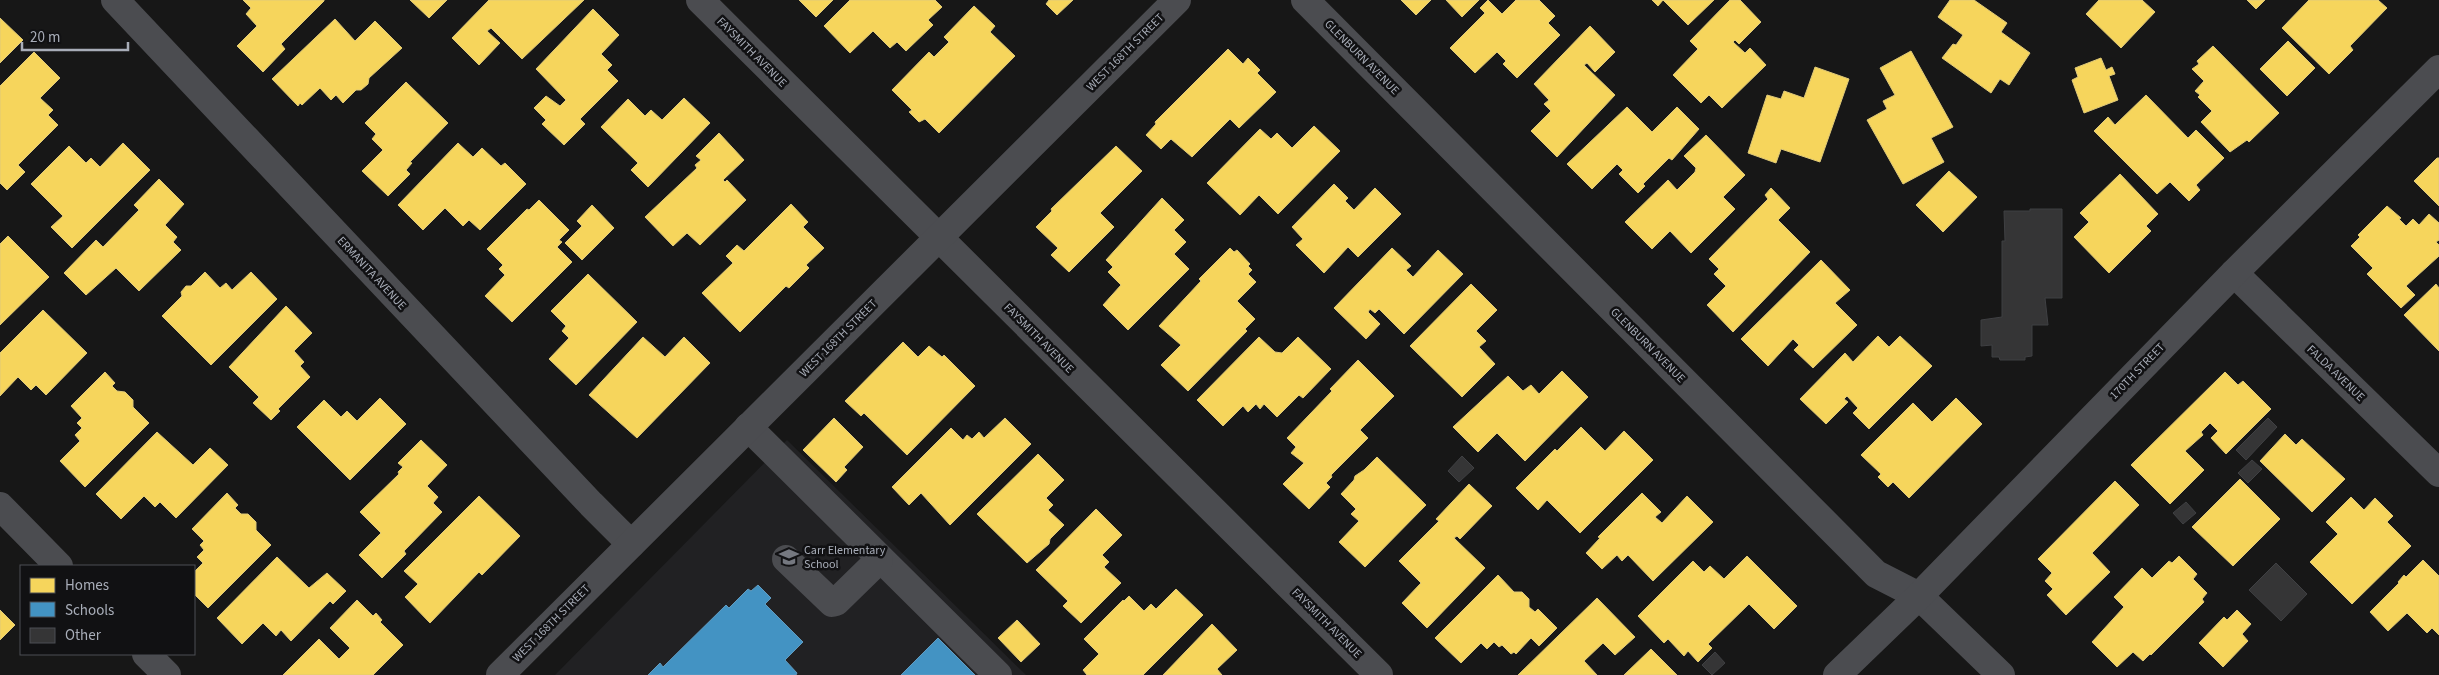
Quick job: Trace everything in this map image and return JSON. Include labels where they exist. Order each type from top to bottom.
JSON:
[{"type":"street","name":"ERMANITA AVENUE","points":[[115,0],[631,544]]},
{"type":"street","name":"FAYSMITH AVENUE","points":[[700,0],[1379,675]]},
{"type":"street","name":"WEST 168TH STREET","points":[[500,675],[1177,0]]},
{"type":"street","name":"GLENBURN AVENUE","points":[[1305,0],[1876,574],[1919,596],[2001,675]]},
{"type":"street","name":"170TH STREET","points":[[1837,675],[1919,596],[2234,273],[2439,69]]},
{"type":"street","name":"FALDA AVENUE","points":[[2234,273],[2439,473]]},
{"type":"street","points":[[748,428],[879,560],[998,675]]},
{"type":"street","points":[[0,506],[58,565]]},
{"type":"street","points":[[786,559],[832,603],[836,602],[879,560]]},
{"type":"street","points":[[147,655],[167,675]]},
{"type":"shaded area","name":"Carr Elementary School","points":[[787,440],[1026,675],[555,675]]},
{"type":"building: Homes","points":[[243,0],[324,1],[281,44],[285,49],[263,72],[237,46],[257,26],[246,14],[251,8]]},
{"type":"building: Homes","points":[[410,0],[447,0],[429,18]]},
{"type":"building: Homes","points":[[489,0],[584,0],[522,59],[491,28],[487,31],[500,43],[479,65],[452,38]]},
{"type":"building: Homes","points":[[799,0],[833,0],[816,17]]},
{"type":"building: Homes","points":[[850,0],[935,0],[942,7],[928,20],[933,25],[906,51],[897,42],[890,48],[873,31],[850,53],[824,26]]},
{"type":"building: Homes","points":[[1049,0],[1073,0],[1057,15],[1046,4]]},
{"type":"building: Homes","points":[[1401,0],[1431,0],[1416,15]]},
{"type":"building: Homes","points":[[1446,0],[1479,0],[1462,17]]},
{"type":"building: Homes","points":[[1488,0],[1502,14],[1516,0],[1539,0],[1555,16],[1548,23],[1560,35],[1517,78],[1503,64],[1506,61],[1497,52],[1475,73],[1450,48],[1485,13],[1480,8]]},
{"type":"building: Homes","points":[[1652,0],[1663,0],[1658,6]]},
{"type":"building: Homes","points":[[1663,0],[1714,0],[1688,25]]},
{"type":"building: Homes","points":[[1730,0],[1740,0],[1761,22],[1739,44],[1735,40],[1733,42],[1745,53],[1750,48],[1766,65],[1722,108],[1709,95],[1701,103],[1673,75],[1698,49],[1690,41]]},
{"type":"building: Homes","points":[[1950,0],[1974,0],[2007,23],[2001,32],[2030,53],[2009,85],[2000,79],[1991,93],[1942,58],[1953,44],[1956,45],[1963,35],[1938,17]]},
{"type":"building: Homes","points":[[2099,0],[2142,0],[2155,12],[2121,48],[2086,14]]},
{"type":"building: Homes","points":[[2247,0],[2265,0],[2256,9]]},
{"type":"building: Homes","points":[[2309,0],[2378,0],[2387,8],[2350,46],[2353,50],[2329,74],[2282,28]]},
{"type":"building: Homes","points":[[974,6],[995,26],[990,32],[1015,56],[939,133],[925,119],[919,122],[909,112],[912,110],[892,90],[929,52],[934,57],[949,42],[944,37]]},
{"type":"building: Homes","points":[[593,9],[619,35],[601,54],[612,65],[607,70],[618,81],[580,119],[585,124],[564,145],[542,124],[546,120],[534,108],[546,96],[560,106],[566,100],[536,69]]},
{"type":"building: Homes","points":[[0,18],[23,40],[0,63]]},
{"type":"building: Homes","points":[[335,19],[355,41],[375,21],[402,48],[369,78],[368,84],[361,90],[356,90],[343,103],[336,95],[331,100],[320,88],[302,105],[300,103],[298,106],[272,79]]},
{"type":"building: Homes","points":[[1590,26],[1615,52],[1595,72],[1587,63],[1584,65],[1615,95],[1557,157],[1531,131],[1551,111],[1544,104],[1549,100],[1534,84]]},
{"type":"building: Homes","points":[[2288,41],[2315,68],[2287,96],[2260,69]]},
{"type":"building: Homes","points":[[2213,46],[2279,113],[2249,142],[2247,140],[2230,152],[2201,122],[2212,111],[2198,97],[2200,95],[2195,91],[2204,81],[2192,69],[2199,64],[2197,61]]},
{"type":"building: Homes","points":[[1228,49],[1243,64],[1248,58],[1260,70],[1257,73],[1276,92],[1239,128],[1230,119],[1192,157],[1171,139],[1161,149],[1146,135],[1156,124],[1155,122]]},
{"type":"building: Homes","points":[[1911,51],[1953,127],[1931,138],[1944,162],[1903,184],[1867,120],[1887,109],[1883,101],[1895,95],[1880,68]]},
{"type":"building: Homes","points":[[34,52],[60,78],[40,98],[53,110],[48,115],[58,125],[18,165],[25,172],[7,190],[0,183],[0,86]]},
{"type":"building: Homes","points":[[2101,58],[2106,70],[2112,67],[2115,74],[2109,76],[2118,100],[2084,113],[2072,80],[2078,77],[2075,68]]},
{"type":"building: Homes","points":[[1815,67],[1849,79],[1820,162],[1781,149],[1776,163],[1748,153],[1767,95],[1781,99],[1784,91],[1804,98]]},
{"type":"building: Homes","points":[[406,82],[448,123],[410,162],[412,163],[406,170],[410,174],[388,196],[362,171],[383,150],[372,139],[376,134],[365,123]]},
{"type":"building: Homes","points":[[2146,95],[2188,138],[2196,130],[2224,158],[2196,185],[2200,190],[2189,201],[2170,182],[2157,194],[2094,131],[2108,117],[2115,125]]},
{"type":"building: Homes","points":[[684,98],[710,123],[648,187],[631,170],[638,163],[601,127],[628,99],[645,116],[651,110],[662,120]]},
{"type":"building: Homes","points":[[1627,107],[1652,132],[1677,107],[1699,129],[1672,160],[1669,158],[1643,184],[1645,186],[1638,193],[1619,174],[1623,170],[1617,164],[1592,189],[1567,164]]},
{"type":"building: Homes","points":[[1314,126],[1340,151],[1278,214],[1259,195],[1240,215],[1207,183],[1260,129],[1271,139],[1277,133],[1292,148]]},
{"type":"building: Homes","points":[[719,133],[744,160],[723,180],[725,182],[727,180],[746,200],[700,245],[687,233],[673,246],[645,217],[697,168],[695,165],[701,160],[696,156]]},
{"type":"building: Homes","points":[[1706,135],[1745,175],[1723,197],[1735,209],[1691,253],[1670,231],[1652,249],[1625,222],[1668,180],[1677,190],[1695,172],[1696,168],[1684,156]]},
{"type":"building: Homes","points":[[123,143],[150,170],[72,248],[51,227],[63,216],[31,184],[69,146],[86,163],[91,158],[100,167]]},
{"type":"building: Homes","points":[[458,143],[473,157],[482,148],[501,166],[505,163],[526,184],[480,230],[469,220],[463,226],[445,208],[423,230],[398,205]]},
{"type":"building: Homes","points":[[1116,146],[1142,171],[1100,213],[1114,227],[1069,272],[1051,255],[1058,248],[1036,227],[1052,211],[1051,209]]},
{"type":"building: Homes","points":[[2439,158],[2439,206],[2414,181]]},
{"type":"building: Homes","points":[[1949,171],[1977,197],[1943,232],[1916,205]]},
{"type":"building: Homes","points":[[2120,174],[2158,214],[2146,226],[2151,231],[2109,273],[2074,237],[2089,222],[2080,213]]},
{"type":"building: Homes","points":[[159,179],[184,204],[165,225],[177,237],[173,242],[181,250],[139,291],[116,268],[86,295],[64,273],[96,240],[103,247],[139,210],[134,205]]},
{"type":"building: Homes","points":[[1334,184],[1348,198],[1345,201],[1354,210],[1375,188],[1401,214],[1358,257],[1348,247],[1324,273],[1296,245],[1303,239],[1292,227]]},
{"type":"building: Homes","points":[[1771,188],[1790,208],[1778,220],[1810,252],[1733,332],[1707,305],[1726,286],[1714,274],[1719,269],[1709,259],[1768,199],[1765,195]]},
{"type":"building: Homes","points":[[1162,198],[1184,220],[1174,230],[1186,242],[1174,254],[1189,269],[1128,330],[1103,305],[1121,285],[1108,272],[1113,267],[1106,260]]},
{"type":"building: Homes","points":[[539,200],[569,230],[559,240],[562,242],[557,247],[572,262],[512,322],[485,296],[505,275],[499,269],[503,265],[487,249],[527,209],[529,210]]},
{"type":"building: Homes","points":[[791,204],[808,222],[803,227],[824,248],[806,265],[809,268],[789,288],[786,286],[740,332],[702,293],[733,263],[726,256],[737,245],[744,251]]},
{"type":"building: Homes","points":[[592,205],[614,228],[582,260],[565,243],[582,226],[577,221]]},
{"type":"building: Homes","points":[[2387,206],[2401,218],[2399,219],[2406,226],[2413,219],[2419,225],[2429,214],[2439,223],[2439,240],[2436,242],[2439,245],[2439,256],[2406,286],[2415,295],[2401,308],[2367,274],[2373,268],[2351,246],[2360,237],[2358,235]]},
{"type":"building: Homes","points":[[8,236],[49,277],[0,325],[0,244]]},
{"type":"building: Homes","points":[[1230,248],[1234,252],[1237,250],[1250,264],[1248,266],[1252,270],[1248,274],[1256,282],[1237,301],[1255,319],[1245,329],[1247,331],[1188,391],[1161,365],[1181,345],[1159,326],[1201,281],[1199,279]]},
{"type":"building: Homes","points":[[1392,248],[1411,266],[1406,270],[1413,277],[1438,250],[1463,274],[1404,334],[1379,309],[1375,313],[1370,309],[1368,312],[1380,324],[1366,339],[1334,308]]},
{"type":"building: Homes","points":[[1821,260],[1850,290],[1835,303],[1857,325],[1813,368],[1794,350],[1799,345],[1793,339],[1768,366],[1741,339]]},
{"type":"building: Homes","points":[[205,272],[220,288],[226,283],[232,290],[251,272],[277,299],[211,365],[162,316],[182,296],[181,292],[186,286],[191,286]]},
{"type":"building: Homes","points":[[588,274],[637,322],[576,385],[549,359],[569,338],[562,331],[566,326],[551,311]]},
{"type":"building: Homes","points":[[1471,284],[1497,310],[1476,331],[1486,341],[1479,347],[1495,364],[1462,397],[1410,346]]},
{"type":"building: Homes","points":[[2436,284],[2439,288],[2439,351],[2404,315]]},
{"type":"building: Homes","points":[[286,306],[312,333],[294,351],[304,362],[300,366],[310,377],[278,409],[280,411],[271,420],[253,403],[259,397],[229,367]]},
{"type":"building: Homes","points":[[43,310],[87,353],[46,395],[36,385],[31,390],[18,377],[0,396],[0,353]]},
{"type":"building: Homes","points":[[1878,336],[1889,347],[1900,336],[1932,366],[1869,429],[1853,413],[1858,408],[1847,396],[1844,399],[1848,402],[1826,424],[1800,399],[1845,353],[1853,362]]},
{"type":"building: Homes","points":[[643,337],[665,357],[684,337],[710,363],[637,438],[589,395]]},
{"type":"building: Homes","points":[[1259,337],[1275,352],[1282,353],[1298,337],[1331,369],[1303,398],[1299,395],[1277,417],[1264,404],[1260,409],[1256,404],[1248,412],[1243,406],[1223,426],[1197,400]]},
{"type":"building: Homes","points":[[903,342],[918,357],[929,346],[942,357],[944,355],[975,386],[907,455],[864,413],[861,416],[845,401]]},
{"type":"building: Homes","points":[[1358,360],[1394,396],[1360,430],[1368,438],[1331,475],[1332,477],[1326,483],[1330,487],[1309,509],[1283,484],[1304,463],[1291,453],[1296,447],[1287,438],[1332,391],[1330,389]]},
{"type":"building: Homes","points":[[1562,371],[1588,397],[1525,461],[1497,433],[1478,452],[1453,427],[1508,376],[1523,391],[1531,385],[1539,394]]},
{"type":"building: Homes","points":[[105,372],[115,383],[112,386],[117,391],[125,392],[133,400],[133,407],[149,423],[85,487],[60,461],[80,441],[75,435],[82,428],[77,423],[82,418],[71,406]]},
{"type":"building: Homes","points":[[2225,372],[2238,385],[2243,381],[2271,409],[2226,454],[2211,438],[2218,431],[2210,423],[2201,432],[2203,435],[2185,451],[2204,470],[2170,504],[2131,465]]},
{"type":"building: Homes","points":[[380,398],[406,424],[350,480],[297,427],[324,400],[341,417],[347,411],[357,421]]},
{"type":"building: Homes","points":[[1956,398],[1982,424],[1909,498],[1893,482],[1888,487],[1878,477],[1881,474],[1861,455],[1913,403],[1932,422]]},
{"type":"building: Homes","points":[[834,418],[863,447],[844,467],[847,470],[836,482],[803,450]]},
{"type":"building: Homes","points":[[1005,418],[1031,444],[950,525],[921,493],[909,505],[892,487],[951,428],[963,440],[967,435],[972,439],[979,432],[984,438]]},
{"type":"building: Homes","points":[[1581,427],[1605,451],[1624,431],[1653,460],[1580,533],[1547,500],[1538,510],[1516,488],[1555,449],[1557,451]]},
{"type":"building: Homes","points":[[157,432],[193,465],[210,448],[228,465],[176,518],[160,502],[155,507],[144,496],[121,519],[96,494]]},
{"type":"building: Homes","points":[[2285,434],[2296,445],[2302,439],[2345,479],[2312,512],[2260,461]]},
{"type":"building: Homes","points":[[421,440],[447,465],[427,486],[438,497],[433,503],[442,512],[404,551],[406,554],[382,578],[359,555],[381,533],[360,512],[399,474],[398,472],[403,467],[398,463]]},
{"type":"building: Homes","points":[[1038,454],[1064,480],[1046,498],[1053,505],[1048,510],[1064,525],[1050,539],[1049,544],[1027,563],[977,514]]},
{"type":"building: Homes","points":[[1377,457],[1426,505],[1365,567],[1339,542],[1359,521],[1351,514],[1356,509],[1341,494],[1354,480],[1355,476]]},
{"type":"building: Homes","points":[[2240,479],[2280,519],[2233,566],[2192,527]]},
{"type":"building: Homes","points":[[2115,481],[2139,505],[2092,553],[2110,572],[2066,615],[2047,595],[2053,589],[2045,581],[2052,573],[2038,559]]},
{"type":"building: Homes","points":[[1469,484],[1492,506],[1460,539],[1457,536],[1454,538],[1485,568],[1427,628],[1402,603],[1421,583],[1399,561],[1439,521],[1436,519]]},
{"type":"building: Homes","points":[[227,493],[238,505],[235,508],[241,514],[248,514],[256,522],[256,530],[271,545],[208,608],[195,595],[195,571],[203,563],[197,557],[204,550],[200,545],[204,541],[192,529]]},
{"type":"building: Homes","points":[[1642,493],[1661,512],[1655,517],[1662,523],[1687,496],[1713,522],[1653,581],[1628,555],[1622,561],[1617,555],[1602,569],[1586,553],[1600,538],[1598,537]]},
{"type":"building: Homes","points":[[479,496],[520,536],[482,575],[479,572],[430,623],[405,597],[418,584],[404,571]]},
{"type":"building: Homes","points":[[2351,497],[2364,510],[2375,498],[2393,516],[2387,522],[2411,546],[2352,604],[2310,562],[2338,534],[2326,522]]},
{"type":"building: Homes","points":[[1096,509],[1122,535],[1102,555],[1109,562],[1104,567],[1121,583],[1081,623],[1063,606],[1068,601],[1036,570]]},
{"type":"building: Homes","points":[[1747,556],[1797,606],[1774,629],[1749,604],[1708,644],[1712,648],[1698,662],[1688,651],[1684,656],[1668,639],[1664,643],[1638,616],[1693,561],[1704,572],[1710,566],[1724,579]]},
{"type":"building: Homes","points":[[2179,556],[2197,574],[2193,579],[2207,593],[2202,599],[2204,602],[2143,661],[2133,652],[2117,667],[2092,642],[2124,607],[2114,597],[2142,568],[2152,578],[2169,561],[2172,563]]},
{"type":"building: Homes","points":[[277,557],[309,588],[327,573],[346,591],[333,604],[330,601],[291,641],[281,630],[276,636],[263,623],[242,644],[217,618]]},
{"type":"building: Homes","points":[[2423,560],[2439,576],[2439,635],[2432,628],[2427,633],[2407,613],[2388,631],[2370,612],[2399,583],[2404,575],[2406,577]]},
{"type":"building: Homes","points":[[1498,575],[1514,592],[1522,592],[1529,599],[1529,607],[1535,612],[1538,609],[1557,628],[1539,646],[1531,638],[1516,654],[1514,652],[1511,654],[1502,645],[1499,647],[1494,642],[1487,649],[1481,643],[1461,663],[1435,638]]},
{"type":"building: Homes","points":[[1176,589],[1203,615],[1143,675],[1087,675],[1083,670],[1099,654],[1084,639],[1123,600],[1129,596],[1144,611],[1151,604],[1156,609]]},
{"type":"building: Homes","points":[[1597,598],[1635,637],[1615,655],[1603,643],[1584,661],[1597,675],[1518,675]]},
{"type":"building: Homes","points":[[357,600],[373,616],[376,613],[382,620],[380,622],[403,645],[373,675],[283,675],[319,639],[339,659],[350,648],[330,628]]},
{"type":"building: Homes","points":[[0,610],[15,625],[0,640]]},
{"type":"building: Homes","points":[[2237,610],[2251,624],[2242,634],[2248,641],[2223,667],[2199,643],[2224,617],[2227,620]]},
{"type":"building: Homes","points":[[1017,620],[1040,644],[1021,662],[998,638]]},
{"type":"building: Homes","points":[[1212,624],[1237,650],[1217,669],[1222,675],[1163,675]]},
{"type":"building: Homes","points":[[1651,649],[1677,675],[1624,675]]},
{"type":"building: Schools","points":[[758,585],[771,598],[765,604],[803,642],[785,660],[797,673],[796,675],[648,675],[660,663],[663,667],[726,605],[729,608],[748,589],[751,591]]},
{"type":"building: Schools","points":[[938,638],[975,675],[901,675]]},
{"type":"building: Other","points":[[2030,209],[2062,209],[2062,298],[2045,298],[2048,325],[2032,325],[2032,356],[2025,357],[2025,360],[2000,360],[1999,357],[1992,357],[1992,345],[1981,346],[1981,320],[2002,317],[2002,241],[2005,241],[2004,211],[2030,211]]},
{"type":"building: Other","points":[[2268,418],[2277,427],[2246,460],[2236,450]]},
{"type":"building: Other","points":[[1462,456],[1474,468],[1459,482],[1448,471]]},
{"type":"building: Other","points":[[2252,460],[2262,469],[2248,483],[2238,473]]},
{"type":"building: Other","points":[[2186,502],[2196,513],[2183,524],[2173,513]]},
{"type":"building: Other","points":[[2276,563],[2307,594],[2281,621],[2249,590]]},
{"type":"building: Other","points":[[1715,652],[1725,663],[1712,675],[1702,665]]},
{"type":"place","name":"Carr Elementary School","points":[[789,557]]}]
